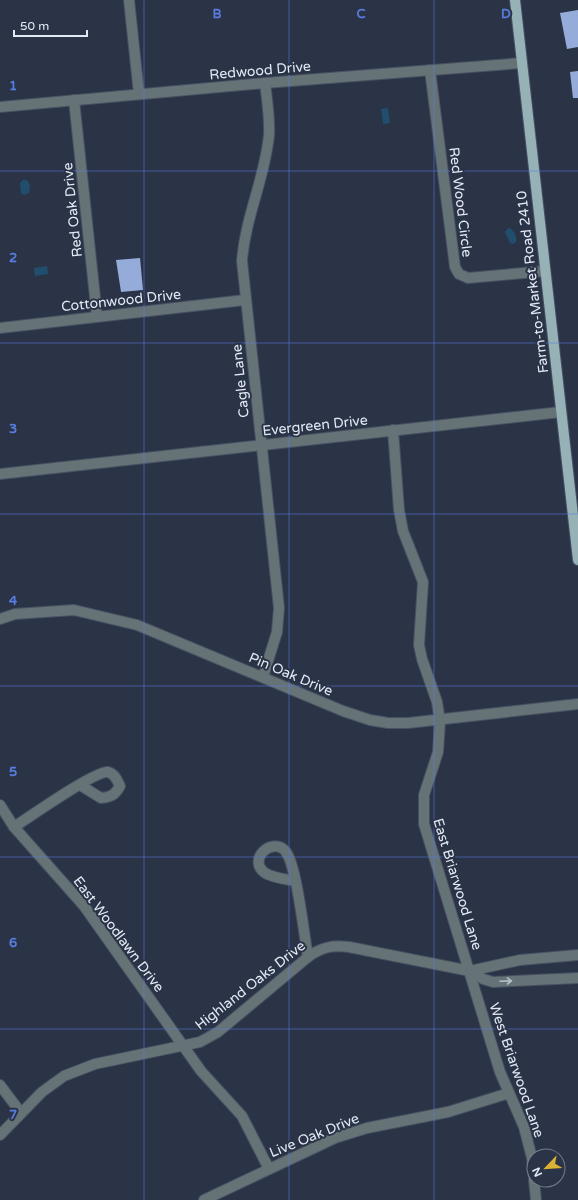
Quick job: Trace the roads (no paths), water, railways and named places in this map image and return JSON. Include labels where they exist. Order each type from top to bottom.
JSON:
[{"type":"main road","name":"Farm-to-Market Road 2410","points":[[515,0],[578,560]]},
{"type":"street","points":[[129,0],[139,94]]},
{"type":"street","name":"Redwood Drive","points":[[0,107],[265,83],[522,63]]},
{"type":"street","name":"Red Wood Circle","points":[[430,70],[455,267],[460,274],[468,278],[545,271]]},
{"type":"street","name":"Cagle Lane","points":[[263,677],[277,632],[279,608],[242,262],[243,241],[264,162],[268,135],[265,83]]},
{"type":"street","name":"Red Oak Drive","points":[[74,100],[97,316]]},
{"type":"street","name":"Cottonwood Drive","points":[[0,328],[245,300]]},
{"type":"street","name":"Evergreen Drive","points":[[0,474],[561,412]]},
{"type":"street","name":"East Briarwood Lane","points":[[394,430],[399,510],[403,531],[423,582],[419,645],[422,659],[437,702],[440,721],[438,752],[424,795],[424,824],[470,971]]},
{"type":"street","name":"Pin Oak Drive","points":[[0,620],[15,614],[74,610],[137,625],[343,711],[370,720],[401,723],[440,721],[578,704]]},
{"type":"street","points":[[14,827],[80,785]]},
{"type":"street","name":"East Woodlawn Drive","points":[[0,805],[14,827],[84,906],[209,1081],[242,1116],[269,1169]]},
{"type":"street","points":[[295,881],[308,956]]},
{"type":"street","name":"Highland Oaks Drive","points":[[0,1136],[42,1092],[64,1076],[95,1064],[200,1042],[218,1032],[308,956],[319,949],[333,946],[349,947],[470,971],[483,979],[493,982],[578,978]]},
{"type":"street","name":"Highland Oaks Drive","points":[[470,971],[520,960],[578,956]]},
{"type":"street","name":"West Briarwood Lane","points":[[470,971],[500,1072],[524,1127],[529,1148]]},
{"type":"street","points":[[0,1085],[21,1113]]},
{"type":"street","name":"Live Oak Drive","points":[[204,1200],[335,1138],[367,1128],[448,1112],[508,1093]]},
{"type":"street","name":"West Briarwood Lane","points":[[535,1188],[536,1200]]},
{"type":"water","points":[[388,108],[390,123],[383,124],[381,109]]},
{"type":"water","points":[[23,180],[27,180],[30,185],[29,193],[24,195],[21,193],[20,183]]},
{"type":"water","points":[[508,228],[513,231],[515,235],[516,242],[513,244],[510,243],[505,232]]},
{"type":"water","points":[[47,266],[48,274],[35,276],[34,268]]}]
